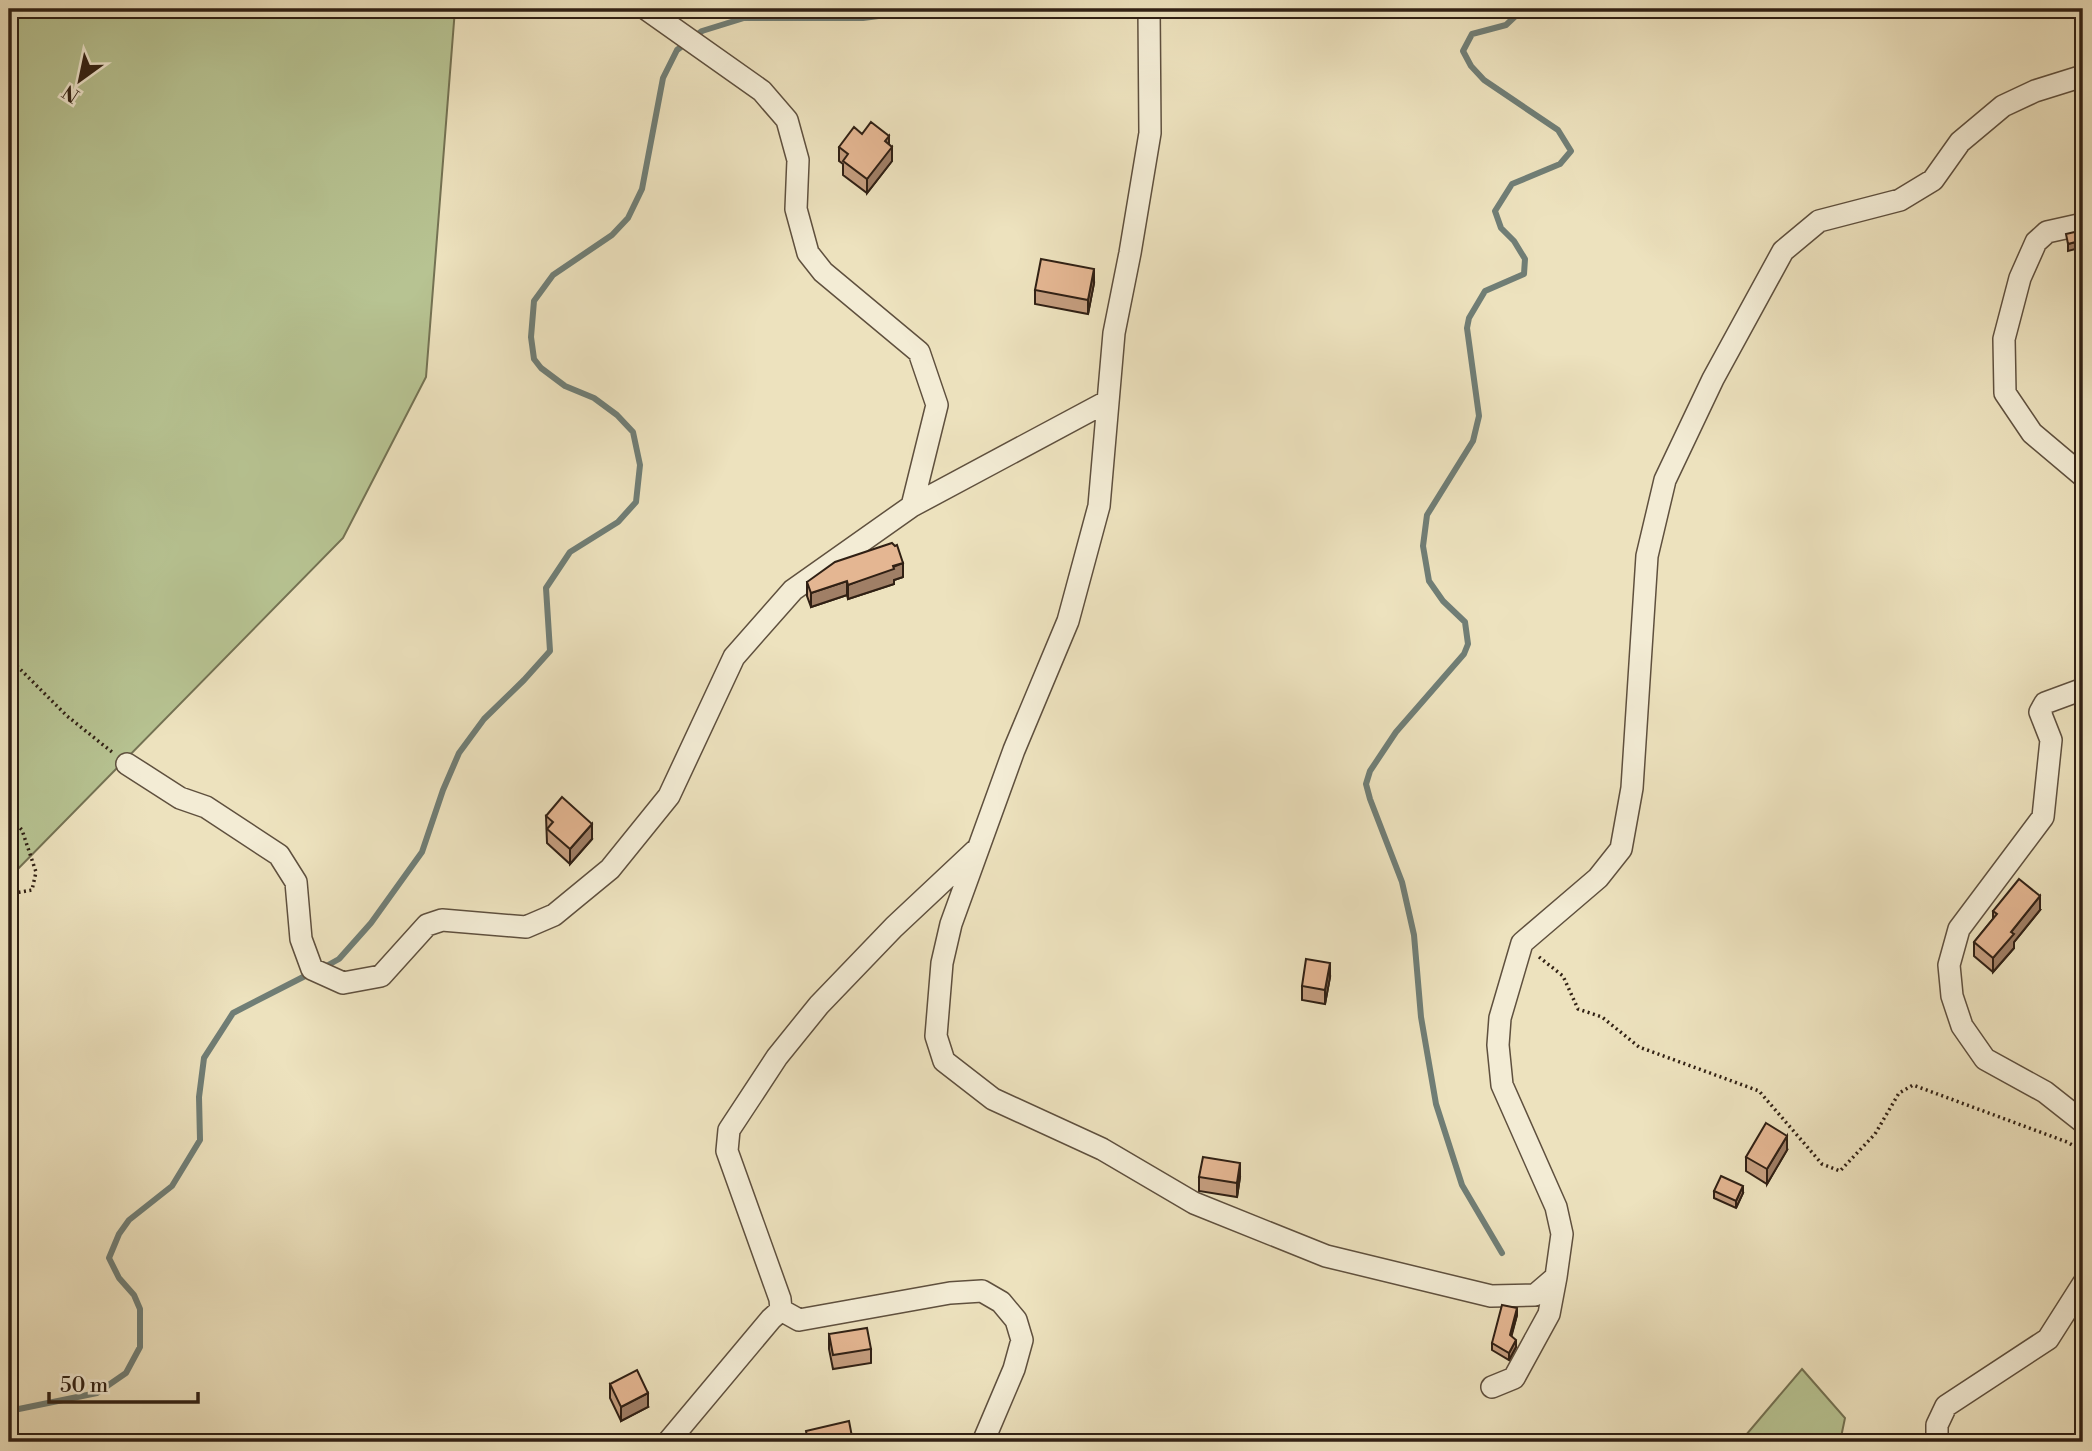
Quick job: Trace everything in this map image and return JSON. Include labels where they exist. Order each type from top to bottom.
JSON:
[{"type":"street","points":[[646,9],[762,91],[787,120],[797,160],[796,209],[808,253],[823,272],[919,352],[937,405],[912,506]]},
{"type":"street","points":[[1149,9],[1150,134],[1114,333],[1099,506],[1068,621],[1014,750],[951,924],[942,963],[936,1036],[944,1061],[993,1100],[1102,1149],[1194,1203],[1326,1256],[1491,1296],[1535,1295],[1556,1277]]},
{"type":"street","points":[[1492,1387],[1514,1378],[1549,1314],[1562,1234],[1556,1207],[1502,1086],[1498,1045],[1500,1018],[1522,943],[1598,878],[1620,849],[1632,788],[1647,556],[1665,480],[1713,379],[1783,251],[1819,221],[1900,200],[1933,180],[1960,142],[2003,106],[2035,91],[2083,76]]},
{"type":"street","points":[[2083,224],[2047,232],[2036,242],[2020,278],[2004,339],[2005,393],[2032,433],[2083,476]]},
{"type":"street","points":[[127,764],[180,798],[206,807],[279,855],[296,882],[301,939],[312,969],[343,983],[381,976],[427,925],[442,920],[526,927],[554,915],[610,869],[669,796],[734,657],[793,590],[912,506],[1108,401]]},
{"type":"street","points":[[2083,689],[2045,703],[2040,712],[2050,740],[2043,817],[1959,929],[1949,965],[1952,996],[1962,1026],[1985,1059],[2045,1092],[2083,1122]]},
{"type":"street","points":[[781,1310],[727,1151],[729,1130],[777,1057],[819,1005],[894,927],[979,847]]},
{"type":"street","points":[[1937,1442],[1937,1424],[1946,1406],[2048,1339],[2083,1284]]},
{"type":"street","points":[[781,1310],[799,1320],[950,1293],[982,1291],[1001,1302],[1016,1320],[1022,1340],[1014,1369],[983,1442]]},
{"type":"street","points":[[667,1442],[781,1310]]},
{"type":"path","points":[[9,658],[67,716],[127,764]]},
{"type":"path","points":[[9,816],[22,830],[36,872],[32,890],[9,894]]},
{"type":"path","points":[[1522,943],[1563,976],[1578,1009],[1602,1017],[1639,1047],[1759,1091],[1822,1164],[1840,1171],[1875,1134],[1899,1093],[1913,1085],[2067,1142],[2083,1151]]},
{"type":"green space","points":[[9,9],[455,9],[426,377],[343,538],[9,878]]},
{"type":"green space","points":[[1802,1369],[1845,1418],[1840,1442],[1740,1442]]},
{"type":"building","points":[[871,122],[889,136],[885,141],[892,147],[867,179],[843,161],[848,154],[839,147],[854,127],[862,134]]},
{"type":"building","points":[[2083,230],[2083,240],[2068,244],[2066,234]]},
{"type":"building","points":[[1041,259],[1094,269],[1088,300],[1035,290]]},
{"type":"building","points":[[892,543],[897,545],[903,563],[893,566],[894,569],[848,585],[847,581],[811,593],[807,582],[835,562]]},
{"type":"building","points":[[562,797],[592,824],[570,849],[547,829],[553,822],[546,816]]},
{"type":"building","points":[[2019,879],[2040,896],[2011,932],[2014,934],[1993,958],[1974,942],[1997,914],[1993,911]]},
{"type":"building","points":[[1306,959],[1330,963],[1325,990],[1302,986]]},
{"type":"building","points":[[1766,1123],[1787,1136],[1767,1169],[1746,1157]]},
{"type":"building","points":[[1203,1157],[1240,1163],[1237,1183],[1199,1177]]},
{"type":"building","points":[[1721,1176],[1743,1186],[1736,1201],[1714,1191]]},
{"type":"building","points":[[1502,1305],[1517,1308],[1510,1335],[1516,1340],[1509,1353],[1492,1343]]},
{"type":"building","points":[[867,1328],[871,1349],[833,1355],[829,1334]]},
{"type":"building","points":[[637,1370],[648,1393],[621,1407],[610,1384]]},
{"type":"building","points":[[849,1421],[853,1442],[808,1442],[806,1431]]},
{"type":"waterway","points":[[321,969],[339,959],[371,923],[422,852],[459,753],[484,719],[550,651],[546,588],[570,552],[618,522],[636,502],[640,465],[633,432],[617,415],[594,398],[565,386],[541,368],[534,359],[531,337],[534,301],[553,275],[612,235],[628,218],[642,189],[663,78],[677,50],[702,31],[744,18],[863,18],[886,15],[893,9]]},
{"type":"waterway","points":[[1502,1253],[1462,1185],[1436,1104],[1421,1017],[1414,935],[1402,882],[1366,784],[1370,771],[1396,732],[1464,654],[1468,644],[1465,622],[1443,601],[1429,581],[1423,546],[1427,515],[1473,441],[1479,416],[1467,328],[1469,318],[1485,291],[1524,274],[1525,259],[1514,241],[1501,228],[1495,211],[1512,184],[1560,164],[1571,151],[1558,130],[1484,80],[1471,66],[1463,51],[1472,34],[1506,25],[1523,9]]},
{"type":"waterway","points":[[9,1411],[97,1393],[126,1373],[140,1347],[140,1309],[134,1295],[119,1278],[109,1258],[119,1234],[129,1220],[172,1186],[200,1140],[199,1097],[204,1058],[233,1013],[311,973]]}]
